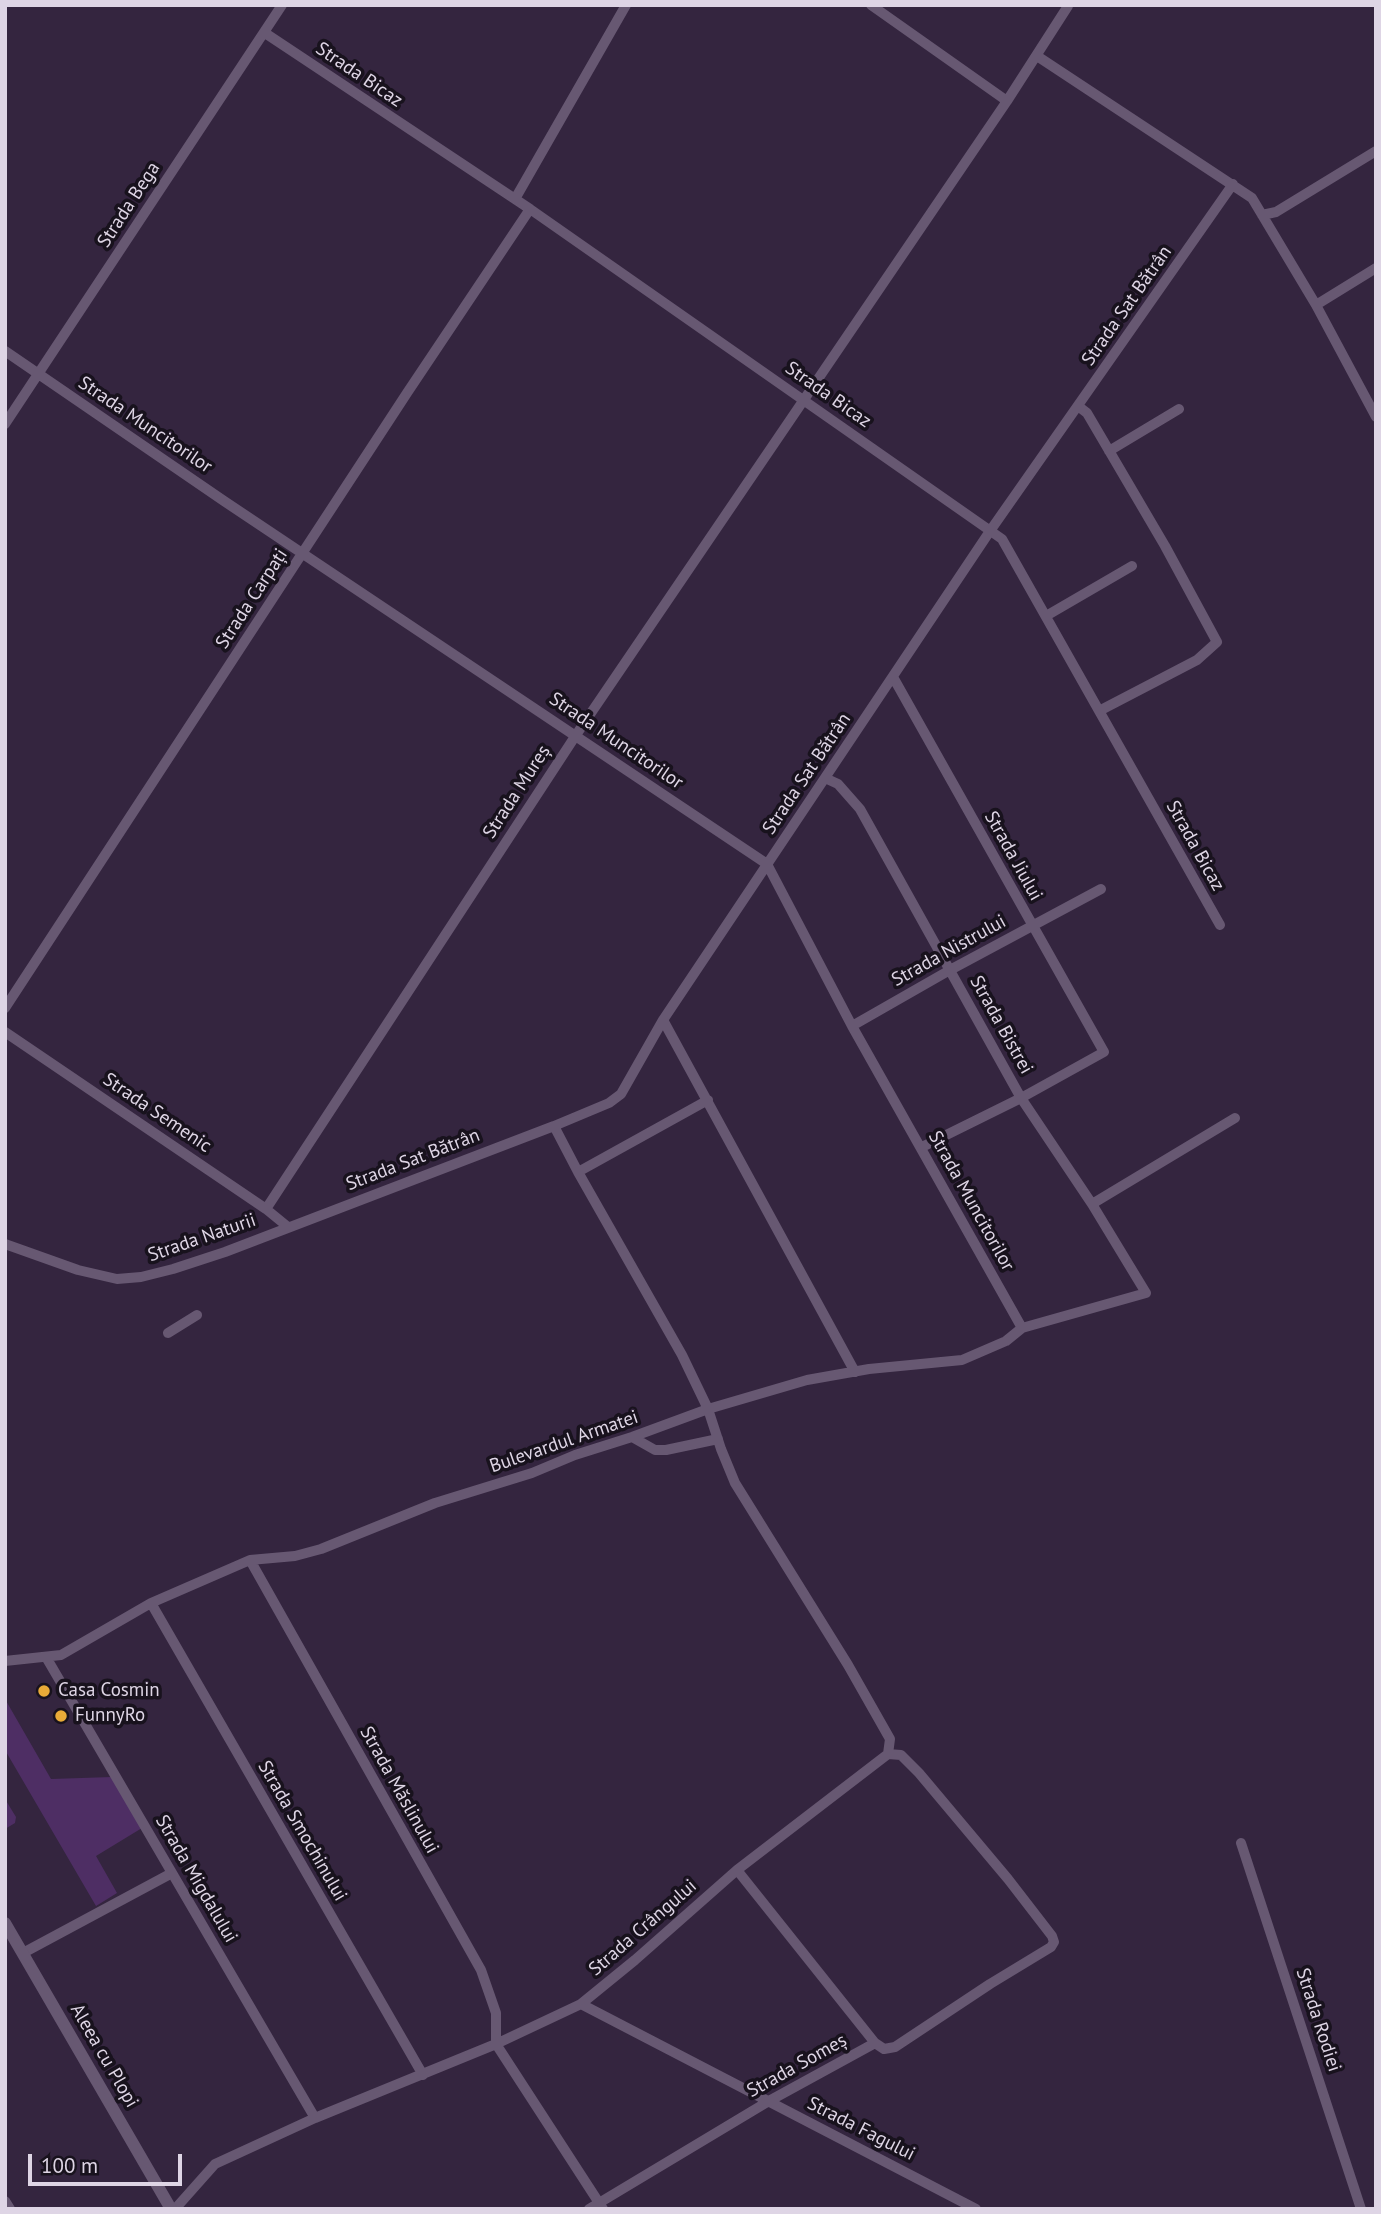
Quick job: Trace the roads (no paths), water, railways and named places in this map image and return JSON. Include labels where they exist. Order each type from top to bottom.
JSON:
[{"type":"street","name":"Strada Bega","points":[[5,424],[282,5]]},
{"type":"street","points":[[514,199],[626,5]]},
{"type":"street","points":[[871,5],[1007,101]]},
{"type":"street","name":"Strada Mureș","points":[[266,1209],[576,735],[1007,101],[1068,6]]},
{"type":"street","name":"Strada Bicaz","points":[[265,33],[530,209],[1002,539],[1220,925]]},
{"type":"street","points":[[1037,56],[1252,198],[1315,305],[1376,417]]},
{"type":"street","points":[[1262,215],[1276,212],[1376,151]]},
{"type":"street","name":"Strada Sat Bătrân","points":[[288,1227],[554,1126],[609,1103],[621,1094],[663,1020],[990,531],[1234,184]]},
{"type":"street","name":"Strada Carpați","points":[[5,1008],[530,209]]},
{"type":"street","points":[[1315,305],[1376,268]]},
{"type":"street","name":"Strada Muncitorilor","points":[[5,351],[767,864],[852,1026],[1022,1328]]},
{"type":"street","points":[[1364,396],[1376,389]]},
{"type":"street","points":[[1078,406],[1087,413],[1165,546],[1216,642],[1197,660],[1099,711]]},
{"type":"street","points":[[1109,451],[1179,409]]},
{"type":"street","points":[[1046,617],[1132,566]]},
{"type":"street","name":"Strada Jiului","points":[[893,677],[1104,1052],[1021,1098]]},
{"type":"street","name":"Strada Bistrei","points":[[825,778],[838,784],[860,808],[1021,1098],[1092,1204],[1146,1293]]},
{"type":"street","name":"Strada Nistrului","points":[[852,1026],[1101,889]]},
{"type":"street","points":[[663,1020],[855,1372]]},
{"type":"street","name":"Strada Semenic","points":[[5,1031],[266,1209],[288,1227]]},
{"type":"street","points":[[922,1147],[1021,1098]]},
{"type":"street","points":[[578,1172],[708,1100]]},
{"type":"street","points":[[1092,1204],[1235,1118]]},
{"type":"street","points":[[554,1126],[682,1354],[708,1409],[736,1483],[848,1665],[890,1739],[888,1754]]},
{"type":"street","name":"Strada Naturii","points":[[5,1244],[78,1270],[117,1279],[141,1277],[173,1269],[288,1227]]},
{"type":"street","name":"Bulevardul Armatei","points":[[5,1661],[61,1655],[151,1603],[250,1560],[295,1556],[321,1549],[435,1503],[708,1409],[787,1385],[855,1372],[962,1360],[1006,1341],[1022,1328],[1146,1293]]},
{"type":"street","points":[[168,1333],[197,1315]]},
{"type":"street","points":[[632,1437],[654,1450],[718,1439]]},
{"type":"street","name":"Strada Măslinului","points":[[250,1560],[481,1970],[496,2013],[496,2044]]},
{"type":"street","name":"Strada Smochinului","points":[[151,1603],[423,2075]]},
{"type":"street","name":"Strada Migdalului","points":[[46,1657],[316,2118]]},
{"type":"street","name":"Strada Crângului","points":[[173,2209],[215,2164],[316,2118],[496,2044],[581,2004],[737,1870],[888,1754]]},
{"type":"street","name":"Strada Someș","points":[[589,2209],[601,2206],[769,2101],[875,2043],[884,2049],[895,2047],[990,1983],[1051,1947],[1054,1942],[1052,1936],[919,1773],[901,1755],[888,1754]]},
{"type":"street","name":"Strada Rodiei","points":[[1241,1843],[1361,2209]]},
{"type":"street","points":[[737,1870],[875,2043]]},
{"type":"street","points":[[23,1953],[172,1873]]},
{"type":"street","name":"Aleea cu Plopi","points":[[5,1923],[173,2209]]},
{"type":"street","name":"Strada Fagului","points":[[581,2004],[976,2209]]},
{"type":"street","points":[[496,2044],[601,2206]]},
{"type":"street","points":[[5,2200],[10,2209]]},
{"type":"place","name":"Casa Cosmin","points":[[44,1691]]},
{"type":"place","name":"FunnyRo","points":[[61,1716]]}]
